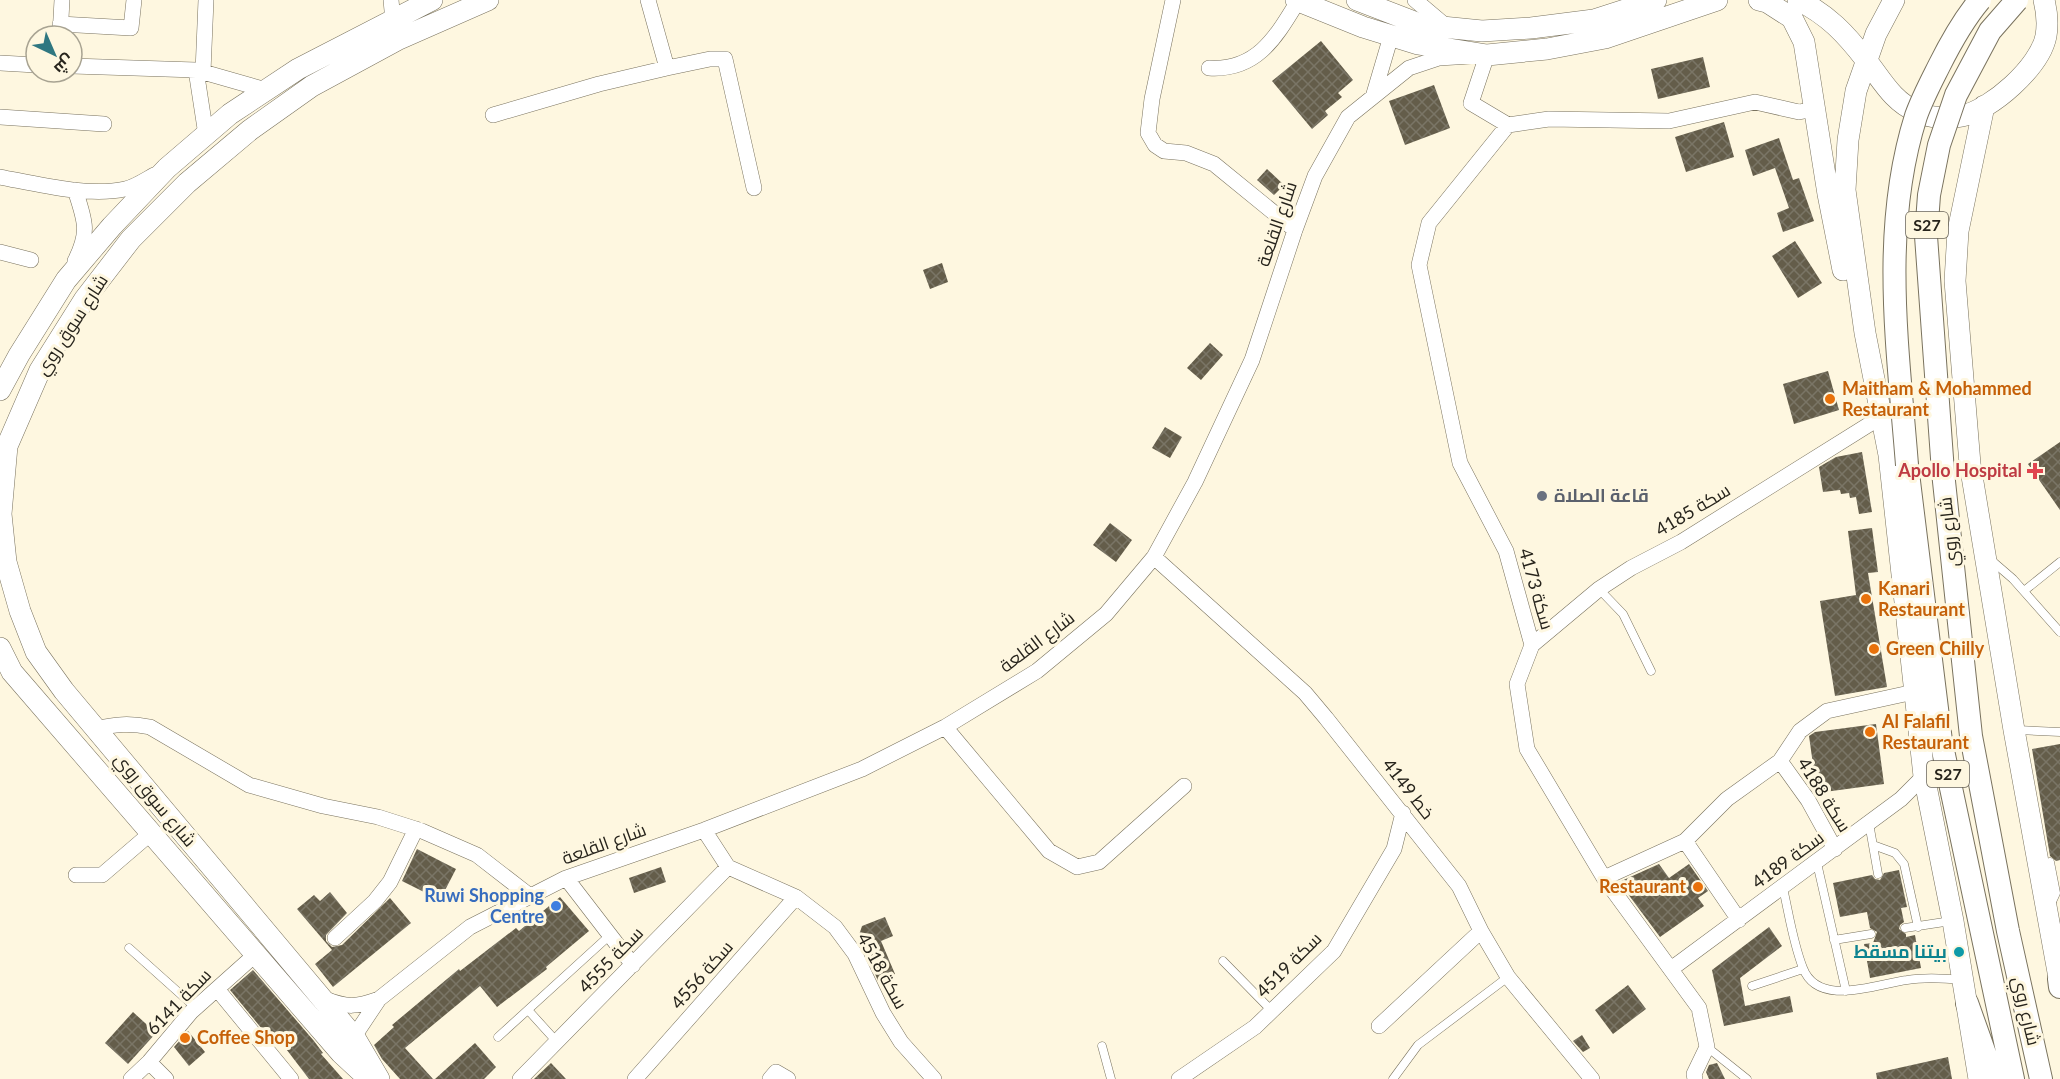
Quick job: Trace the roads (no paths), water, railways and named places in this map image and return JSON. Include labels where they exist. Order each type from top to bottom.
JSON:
[{"type":"main road","name":"شارع سوق روي","points":[[0,390],[66,280],[112,226],[167,168],[230,114],[298,69],[392,10],[432,0]]},
{"type":"main road","name":"شارع سوق روي","points":[[369,1079],[321,998],[95,729],[36,652],[3,567],[1,514],[7,446],[39,370],[84,300],[131,239],[187,183],[250,130],[312,86],[397,40],[488,0]]},
{"type":"main road","points":[[1357,0],[1422,25],[1482,31],[1531,28],[1594,20],[1656,0]]},
{"type":"main road","points":[[1297,1],[1363,27],[1418,44],[1487,55],[1546,49],[1605,38],[1717,0]]},
{"type":"main road","points":[[1759,0],[1767,2],[1792,18],[1804,42],[1828,194],[1847,286],[1865,333]]},
{"type":"main road","points":[[1798,0],[1824,14],[1867,61],[1883,85],[1899,102],[1918,113],[1941,118],[1964,116],[1984,106],[2004,93],[2021,77],[2035,59],[2046,38],[2047,12],[2044,0]]},
{"type":"main road","points":[[1894,0],[1876,34],[1856,91],[1845,190],[1865,333],[1889,455],[1924,776],[1953,921],[1979,1079]]},
{"type":"main road","name":"شارع روي","points":[[1980,0],[1947,51],[1917,114],[1906,155],[1896,212],[1893,288],[1907,465],[1941,741],[2013,1079]]},
{"type":"main road","name":"شارع روي","points":[[2017,0],[1990,31],[1956,95],[1939,146],[1929,195],[1926,236],[1942,472],[1971,736],[2008,931],[2041,1079]]},
{"type":"main road","points":[[1984,106],[1958,231],[1955,281],[1970,464],[2015,738],[2047,909],[2056,942],[2060,983]]},
{"type":"main road","name":"شارع سوق روي","points":[[0,648],[6,668],[256,954],[379,1079]]},
{"type":"main road","points":[[1967,1003],[1994,1079]]},
{"type":"street","points":[[60,24],[62,0]]},
{"type":"street","points":[[84,29],[131,28],[135,0]]},
{"type":"street","points":[[206,0],[199,71],[206,135]]},
{"type":"street","points":[[648,0],[667,68]]},
{"type":"street","points":[[1173,0],[1152,99],[1148,133],[1155,145],[1164,151],[1186,153],[1214,164],[1295,230]]},
{"type":"street","points":[[1415,0],[1447,27]]},
{"type":"street","points":[[1209,68],[1236,67],[1257,56],[1281,30],[1297,1]]},
{"type":"street","points":[[1373,97],[1391,36]]},
{"type":"street","points":[[1487,55],[1471,103],[1508,125],[1549,119],[1669,120],[1755,102],[1799,112],[1815,109]]},
{"type":"street","name":"شارع القلعة","points":[[348,1045],[379,999],[470,927],[566,878],[704,830],[862,769],[945,727],[1037,671],[1106,614],[1154,556],[1195,482],[1252,360],[1315,176],[1348,117],[1409,68],[1439,58],[1487,55]]},
{"type":"street","points":[[493,115],[599,84],[711,59],[724,59],[754,188]]},
{"type":"street","points":[[0,63],[24,64]]},
{"type":"street","points":[[84,66],[199,71],[266,90]]},
{"type":"street","points":[[0,117],[104,124]]},
{"type":"street","name":"سكة 4173","points":[[1508,125],[1430,223],[1419,265],[1460,463],[1506,551],[1532,645],[1517,684],[1527,749],[1604,878],[1699,1008],[1707,1047]]},
{"type":"street","points":[[0,177],[75,190],[125,189],[167,168]]},
{"type":"street","points":[[66,280],[83,246],[85,236],[86,225],[75,190]]},
{"type":"street","points":[[0,252],[31,260]]},
{"type":"street","name":"سكة 4185","points":[[1532,645],[1599,589],[1631,568],[1681,542],[1881,417]]},
{"type":"street","name":"4149 خط","points":[[1154,556],[1228,626],[1305,693],[1459,886],[1481,931],[1508,977],[1592,1079]]},
{"type":"street","points":[[1604,878],[1685,841],[1727,799],[1780,761],[1800,731],[1827,711],[1914,692]]},
{"type":"street","points":[[95,729],[131,723],[150,727],[249,785],[323,806],[378,817],[416,829],[477,855],[530,896]]},
{"type":"street","points":[[945,727],[1049,851],[1077,867],[1099,862],[1184,786]]},
{"type":"street","name":"سكة 4188","points":[[1780,761],[1808,800],[1835,849]]},
{"type":"street","name":"سكة 4189","points":[[1671,969],[1901,799],[1924,776]]},
{"type":"street","name":"سكة 4519","points":[[1179,1079],[1255,1027],[1334,951],[1394,849],[1403,813]]},
{"type":"street","points":[[334,938],[375,901],[390,882],[416,829]]},
{"type":"street","points":[[704,830],[728,867]]},
{"type":"street","points":[[76,875],[93,877],[102,875],[151,833]]},
{"type":"street","points":[[1685,841],[1739,920]]},
{"type":"street","name":"سكة 4518","points":[[728,867],[796,897],[835,927],[855,954],[883,1012],[901,1042],[934,1079]]},
{"type":"street","name":"سكة 4555","points":[[520,1079],[728,867]]},
{"type":"street","points":[[566,878],[633,965]]},
{"type":"street","name":"سكة 4556","points":[[640,1074],[796,897]]},
{"type":"street","points":[[1379,1026],[1481,931]]},
{"type":"street","name":"سكة 6141","points":[[131,1079],[196,1008],[256,954]]},
{"type":"street","points":[[217,989],[291,1079]]},
{"type":"street","points":[[321,998],[341,1005],[358,1006],[379,999]]},
{"type":"street","points":[[1695,1079],[1694,1074],[1707,1047]]},
{"type":"street","points":[[149,1062],[166,1079]]},
{"type":"street","points":[[770,1079],[776,1072],[788,1079]]},
{"type":"street","points":[[640,1074],[657,1079]]},
{"type":"lane","points":[[1985,555],[2008,574],[2060,632]]},
{"type":"lane","points":[[2024,591],[2060,562]]},
{"type":"lane","points":[[1599,589],[1623,614],[1651,671]]},
{"type":"lane","points":[[2031,771],[2015,738],[2060,732]]},
{"type":"lane","points":[[1869,823],[1878,874]]},
{"type":"lane","points":[[1873,845],[1894,853],[1904,864],[1918,927]]},
{"type":"lane","points":[[2047,909],[2055,899],[2057,876],[2050,862]]},
{"type":"lane","points":[[1817,863],[1846,991]]},
{"type":"lane","points":[[1783,888],[1803,969],[1814,983],[1822,988],[1839,992],[1917,979],[1963,980]]},
{"type":"lane","points":[[1905,928],[1953,921]]},
{"type":"lane","points":[[1834,940],[1871,934]]},
{"type":"lane","points":[[498,1037],[609,936]]},
{"type":"lane","points":[[129,948],[196,1008]]},
{"type":"lane","points":[[1223,961],[1272,1011]]},
{"type":"lane","points":[[1752,986],[1803,969]]},
{"type":"lane","points":[[1393,1079],[1418,1045],[1508,977]]},
{"type":"lane","points":[[528,1010],[556,1042]]},
{"type":"lane","points":[[1102,1046],[1111,1079]]},
{"type":"lane","points":[[1707,1047],[1747,1079]]},
{"type":"place","name":"Maitham & Mohammed Restaurant","points":[[1830,399]]},
{"type":"place","name":"Apollo Hospital","points":[[2035,471]]},
{"type":"place","name":"قاعة الصلاة","points":[[1542,496]]},
{"type":"place","name":"Kanari Restaurant","points":[[1866,599]]},
{"type":"place","name":"Green Chilly","points":[[1874,649]]},
{"type":"place","name":"Al Falafil Restaurant","points":[[1870,732]]},
{"type":"place","name":"Restaurant","points":[[1698,887]]},
{"type":"place","name":"Ruwi Shopping Centre","points":[[556,906]]},
{"type":"place","name":"بيتنا مسقط","points":[[1959,952]]},
{"type":"place","name":"Coffee Shop","points":[[185,1038]]}]
